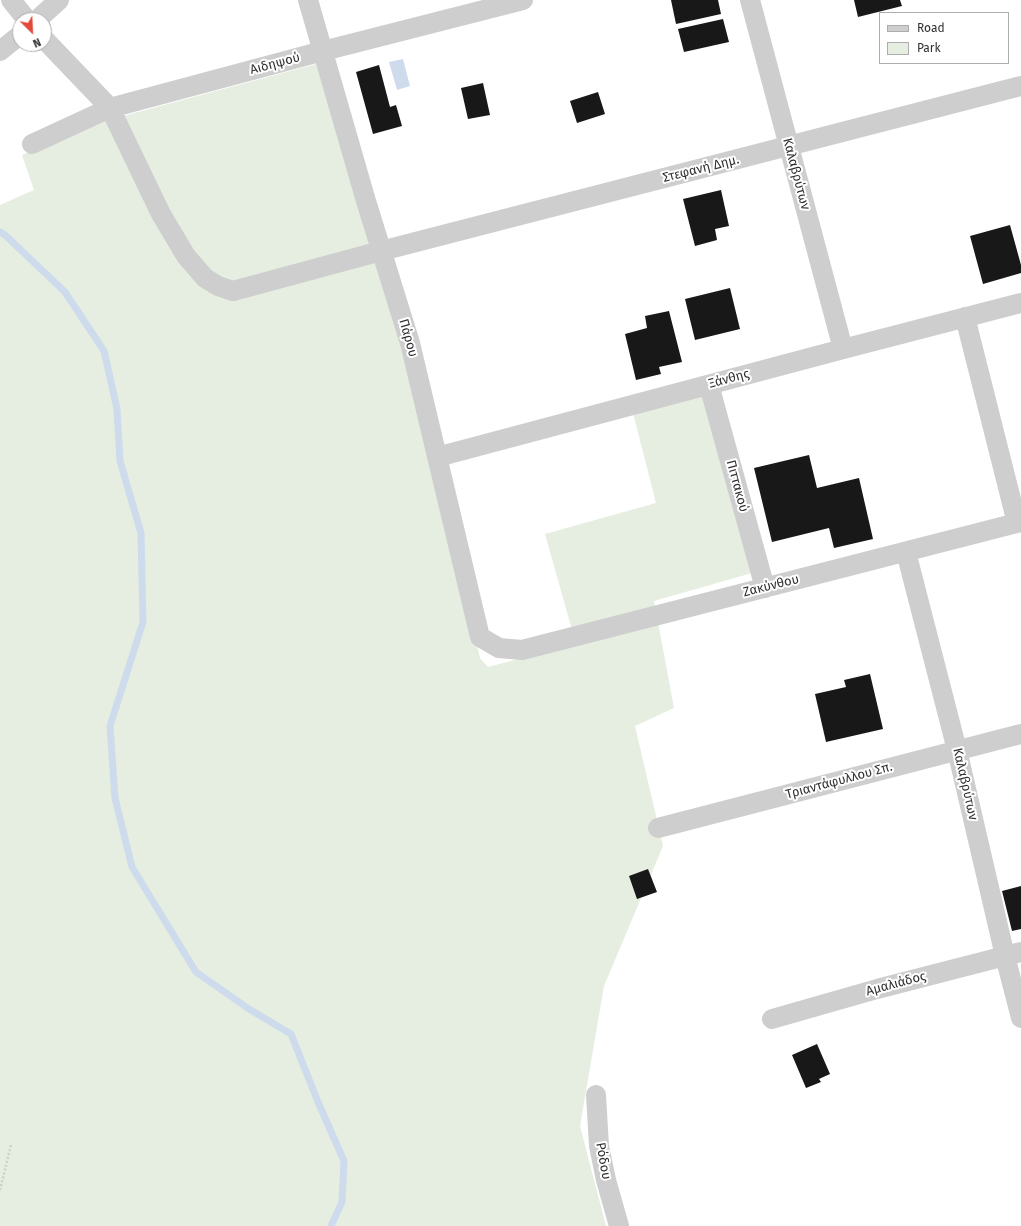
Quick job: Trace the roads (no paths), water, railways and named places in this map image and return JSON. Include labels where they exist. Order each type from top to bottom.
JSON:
[{"type":"street","points":[[11,0],[21,12]]},
{"type":"street","points":[[46,12],[59,0]]},
{"type":"street","name":"Πάρου","points":[[308,0],[381,251],[410,343],[480,637],[499,648],[522,650]]},
{"type":"street","name":"Αιδηψού","points":[[32,144],[110,108],[523,0]]},
{"type":"street","name":"Καλαβρύτων","points":[[750,0],[843,349]]},
{"type":"street","points":[[0,51],[12,41]]},
{"type":"street","name":"Στεφανή Δημ.","points":[[52,47],[110,108],[161,214],[186,256],[205,278],[218,286],[233,291],[381,251],[1021,86]]},
{"type":"street","name":"Ξάνθης","points":[[437,457],[1021,303]]},
{"type":"street","points":[[965,317],[1019,522]]},
{"type":"street","name":"Πιττακού","points":[[709,385],[764,588]]},
{"type":"street","name":"Ζακύνθου","points":[[522,650],[1019,522]]},
{"type":"street","name":"Καλαβρύτων","points":[[906,552],[1013,954],[1021,1018]]},
{"type":"street","name":"Τριαντάφυλλου Σπ.","points":[[658,828],[1021,734]]},
{"type":"street","name":"Αμαλιάδος","points":[[772,1019],[877,988],[1013,954]]},
{"type":"street","name":"Ρόδου","points":[[596,1095],[599,1146],[606,1180],[619,1226]]},
{"type":"water","points":[[403,59],[410,86],[397,90],[389,62]]},
{"type":"waterway","points":[[0,232],[65,292],[104,351],[117,409],[120,461],[141,533],[143,622],[110,726],[115,798],[132,867],[196,972],[249,1009],[291,1034],[318,1102],[344,1161],[342,1202],[331,1226]]}]
